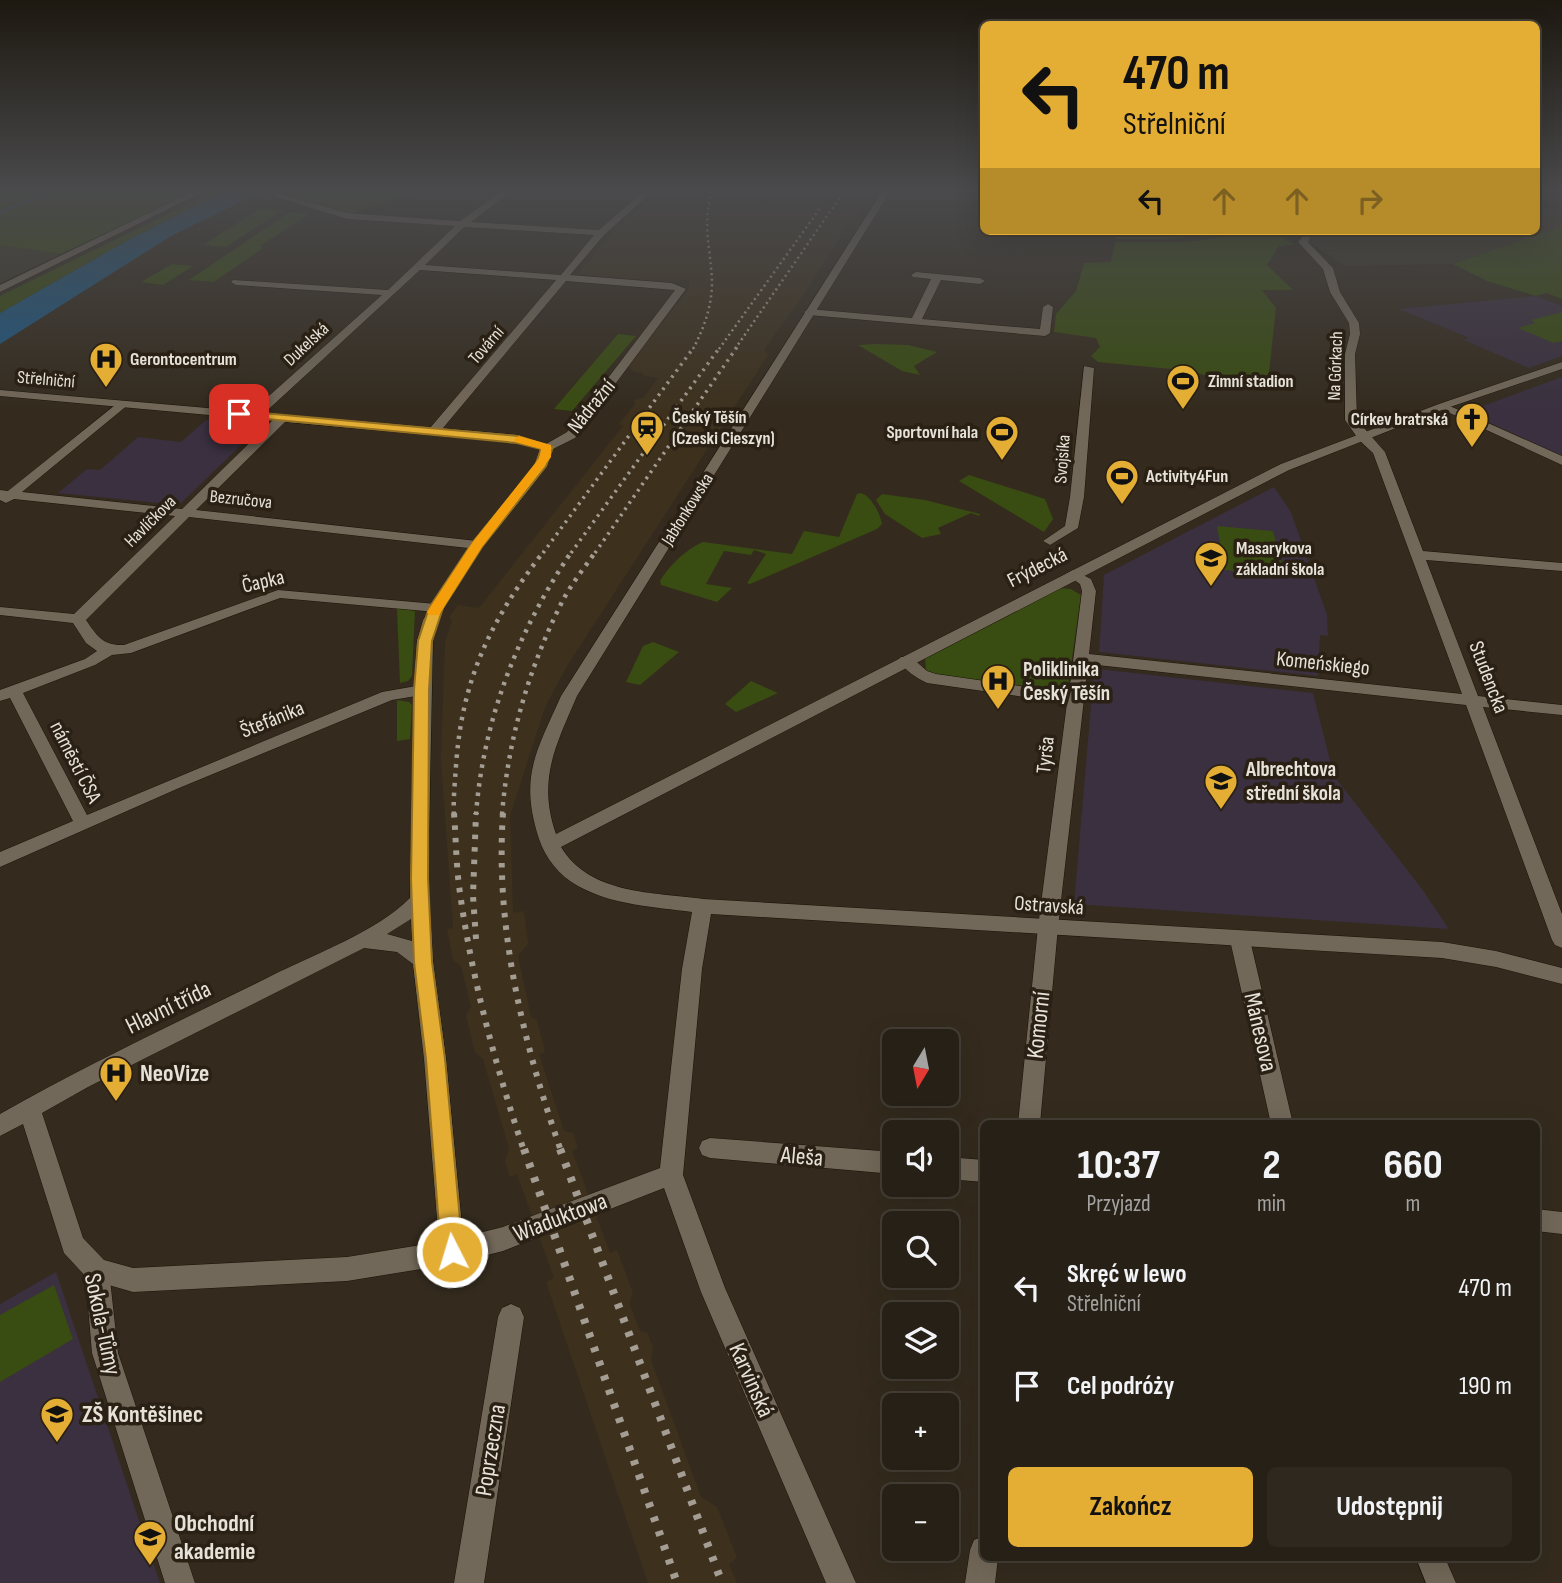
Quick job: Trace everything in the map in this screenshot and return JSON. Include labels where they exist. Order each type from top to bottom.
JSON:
[{"type":"street","points":[[0,289],[52,264]]},
{"type":"street","name":"Dukelská","points":[[255,415],[421,264]]},
{"type":"street","name":"Tovární","points":[[434,431],[577,264]]},
{"type":"street","name":"Jabłonkowska","points":[[549,845],[537,798],[538,782],[548,747],[569,696],[840,264]]},
{"type":"street","name":"Na Górkach","points":[[1324,264],[1328,268],[1335,292],[1354,323],[1355,334],[1350,354],[1351,420],[1363,437]]},
{"type":"street","points":[[418,267],[566,278]]},
{"type":"street","points":[[916,275],[980,281]]},
{"type":"street","name":"Nádražní","points":[[452,1252],[435,1059],[423,962],[422,690],[426,631],[436,608],[477,545],[541,466],[547,447],[571,435],[680,291],[680,287],[566,278]]},
{"type":"street","points":[[916,321],[937,278]]},
{"type":"street","points":[[236,282],[390,293]]},
{"type":"street","points":[[809,312],[1045,333],[1048,307]]},
{"type":"street","name":"Frýdecká","points":[[549,845],[1285,467],[1562,365]]},
{"type":"street","name":"Svojsíka","points":[[1050,541],[1071,528],[1077,497],[1088,368]]},
{"type":"street","name":"Střelniční","points":[[0,393],[518,439],[547,447]]},
{"type":"street","points":[[4,498],[123,404]]},
{"type":"street","points":[[1443,407],[1562,461]]},
{"type":"street","name":"Havlíčkova","points":[[78,619],[282,418]]},
{"type":"street","name":"Studencka","points":[[1363,437],[1379,452],[1475,700],[1562,940]]},
{"type":"street","name":"Bezručova","points":[[4,498],[186,513],[477,545]]},
{"type":"street","points":[[1418,555],[1562,567]]},
{"type":"street","name":"Tyrša","points":[[1049,918],[1089,590],[1086,582],[1073,574]]},
{"type":"street","name":"Čapka","points":[[7,694],[90,663],[106,652],[126,650],[278,594],[436,608]]},
{"type":"street","points":[[0,611],[78,619],[97,648],[106,652]]},
{"type":"street","name":"Komeńskiego","points":[[1080,658],[1562,710]]},
{"type":"street","points":[[906,660],[921,674],[933,679],[1074,699]]},
{"type":"street","name":"Štefánika","points":[[83,824],[388,696],[422,690]]},
{"type":"street","name":"náměstí ČSA","points":[[0,860],[83,824],[7,694]]},
{"type":"street","name":"Ostravská","points":[[549,845],[562,864],[579,879],[597,888],[703,906],[1049,918],[1240,940],[1442,950],[1562,976]]},
{"type":"street","name":"Hlavní třída","points":[[0,1126],[80,1080],[362,940],[408,912],[421,899]]},
{"type":"street","points":[[670,1175],[689,997],[703,906]]},
{"type":"street","name":"Komorní","points":[[1029,1120],[1049,918]]},
{"type":"street","points":[[362,940],[407,947],[416,952],[423,962]]},
{"type":"street","name":"Mánesova","points":[[1240,940],[1281,1120]]},
{"type":"street","name":"Sokola-Tůmy","points":[[30,1111],[73,1245],[97,1270],[105,1353],[180,1583]]},
{"type":"street","name":"Aleša","points":[[710,1148],[882,1162]]},
{"type":"street","points":[[959,1169],[980,1171]]},
{"type":"street","name":"Wiaduktowa","points":[[97,1270],[133,1280],[347,1269],[452,1252],[503,1239],[670,1175]]},
{"type":"street","name":"Karvinská","points":[[670,1175],[714,1292],[841,1583]]},
{"type":"street","points":[[1540,1220],[1562,1223]]},
{"type":"street","name":"Poprzeczna","points":[[470,1583],[511,1317]]},
{"type":"street","points":[[980,1583],[983,1561]]},
{"type":"street","points":[[1432,1561],[1441,1583]]},
{"type":"shaded area","points":[[0,264],[40,264],[0,283]]},
{"type":"shaded area","points":[[586,264],[823,264],[764,350],[768,355],[567,666],[545,707],[510,816],[513,913],[524,911],[528,944],[518,956],[531,1017],[537,1020],[545,1052],[539,1054],[564,1131],[573,1133],[578,1148],[572,1151],[610,1253],[617,1250],[633,1293],[629,1303],[640,1331],[647,1333],[653,1347],[651,1360],[701,1497],[717,1507],[737,1558],[729,1564],[737,1583],[648,1583],[546,1282],[554,1278],[517,1174],[510,1177],[505,1161],[509,1149],[483,1059],[475,1052],[466,1016],[471,1006],[461,966],[453,960],[447,929],[453,928],[441,760],[445,642],[452,621],[449,617],[458,605],[479,608],[623,426],[619,424],[636,403],[633,402],[643,398],[658,378],[634,372],[628,366],[688,290],[689,280],[660,281],[577,274]]},
{"type":"shaded area","points":[[1343,264],[1453,264],[1453,264],[1346,266]]},
{"type":"shaded area","points":[[1536,296],[1562,306],[1562,356],[1529,368],[1464,340],[1469,338],[1399,309]]},
{"type":"shaded area","points":[[1562,377],[1562,456],[1466,412]]},
{"type":"shaded area","points":[[206,420],[262,425],[179,505],[58,493],[87,469],[100,470],[138,437],[181,442]]},
{"type":"shaded area","name":"Masarykova základní škola","points":[[1274,487],[1291,512],[1327,615],[1328,636],[1320,635],[1318,676],[1099,652],[1104,575]]},
{"type":"shaded area","name":"Albrechtova střední škola","points":[[1098,669],[1313,693],[1334,776],[1422,889],[1449,929],[1074,904],[1094,671]]},
{"type":"shaded area","name":"ZŠ Kontěšinec","points":[[56,1272],[160,1583],[0,1583],[0,1304]]},
{"type":"green space","points":[[66,264],[86,264],[0,313],[0,296]]},
{"type":"green space","points":[[172,264],[193,266],[163,285],[141,282]]},
{"type":"green space","points":[[213,264],[240,264],[214,282],[189,280]]},
{"type":"green space","points":[[1084,264],[1268,264],[1293,290],[1262,290],[1276,308],[1268,381],[1098,362],[1091,356],[1100,347],[1096,338],[1054,332],[1056,314],[1076,291]]},
{"type":"green space","points":[[1453,264],[1562,264],[1562,299],[1547,293],[1536,296],[1487,281]]},
{"type":"green space","points":[[1562,312],[1562,341],[1554,343],[1518,328],[1535,323],[1531,320]]},
{"type":"green space","points":[[618,334],[636,336],[572,411],[554,409]]},
{"type":"green space","points":[[858,345],[908,345],[937,352],[914,366],[920,375],[902,371]]},
{"type":"green space","points":[[969,475],[1045,499],[1053,519],[1044,532],[959,481]]},
{"type":"green space","points":[[861,493],[872,501],[879,515],[882,524],[877,529],[750,584],[747,583],[766,554],[754,550],[751,555],[724,551],[706,584],[732,588],[717,602],[661,585],[660,581],[673,564],[684,553],[703,542],[792,554],[804,531],[839,537],[857,494]]},
{"type":"green space","points":[[882,494],[925,500],[980,514],[971,513],[938,528],[941,534],[922,538],[885,514],[876,500]]},
{"type":"green space","points":[[1217,526],[1273,531],[1285,575],[1225,570]]},
{"type":"green space","points":[[1059,588],[1071,589],[1081,595],[1067,693],[935,676],[926,670],[925,658]]},
{"type":"green space","points":[[397,609],[415,611],[412,676],[408,681],[400,683]]},
{"type":"green space","points":[[653,642],[679,652],[640,685],[626,682],[643,646]]},
{"type":"green space","points":[[751,681],[778,693],[736,712],[725,704]]},
{"type":"green space","points":[[397,700],[412,705],[410,739],[397,741]]},
{"type":"green space","points":[[54,1285],[73,1339],[0,1382],[0,1315]]},
{"type":"water","points":[[86,264],[127,264],[0,344],[0,313]]},
{"type":"railway","points":[[694,347],[711,300],[710,264]]},
{"type":"railway","points":[[719,349],[780,264]]},
{"type":"railway","points":[[735,349],[794,264]]},
{"type":"railway","points":[[543,553],[694,347]]},
{"type":"railway","points":[[571,553],[720,347]]},
{"type":"railway","points":[[595,553],[737,347]]},
{"type":"railway","points":[[454,813],[459,734],[473,677],[494,626],[544,551]]},
{"type":"railway","points":[[476,815],[486,744],[507,676],[536,612],[572,551]]},
{"type":"railway","points":[[502,815],[509,759],[530,677],[563,600],[596,551]]},
{"type":"railway","points":[[454,813],[459,883],[471,958],[495,1055],[524,1151]]},
{"type":"railway","points":[[476,813],[473,896],[476,939]]},
{"type":"railway","points":[[503,813],[503,899],[515,985],[535,1069],[561,1151]]},
{"type":"railway","points":[[524,1149],[677,1583]]},
{"type":"railway","points":[[560,1149],[722,1583]]},
{"type":"slow traffic","points":[[434,612],[477,545],[541,466],[547,447],[519,439]]},
{"type":"place","name":"Gerontocentrum","points":[[106,389]]},
{"type":"place","name":"Zimní stadion","points":[[1183,411]]},
{"type":"place","name":"Církev bratrská","points":[[1472,449]]},
{"type":"place","name":"Český Těšín (Czeski Cieszyn)","points":[[647,457]]},
{"type":"place","name":"Sportovní hala","points":[[1002,462]]},
{"type":"place","name":"Activity4Fun","points":[[1122,506]]},
{"type":"place","name":"Masarykova základní škola","points":[[1211,588]]},
{"type":"place","name":"Poliklinika Český Těšín","points":[[998,711]]},
{"type":"place","name":"Albrechtova střední škola","points":[[1221,811]]},
{"type":"place","name":"NeoVize","points":[[116,1103]]},
{"type":"place","name":"ZŠ Kontěšinec","points":[[57,1444]]},
{"type":"place","name":"Obchodní akademie","points":[[150,1567]]},
{"type":"route","points":[[239,414],[518,439],[547,447],[541,466],[477,545],[436,608],[426,631],[422,690],[419,879],[423,962],[435,1059],[452,1252]]}]
